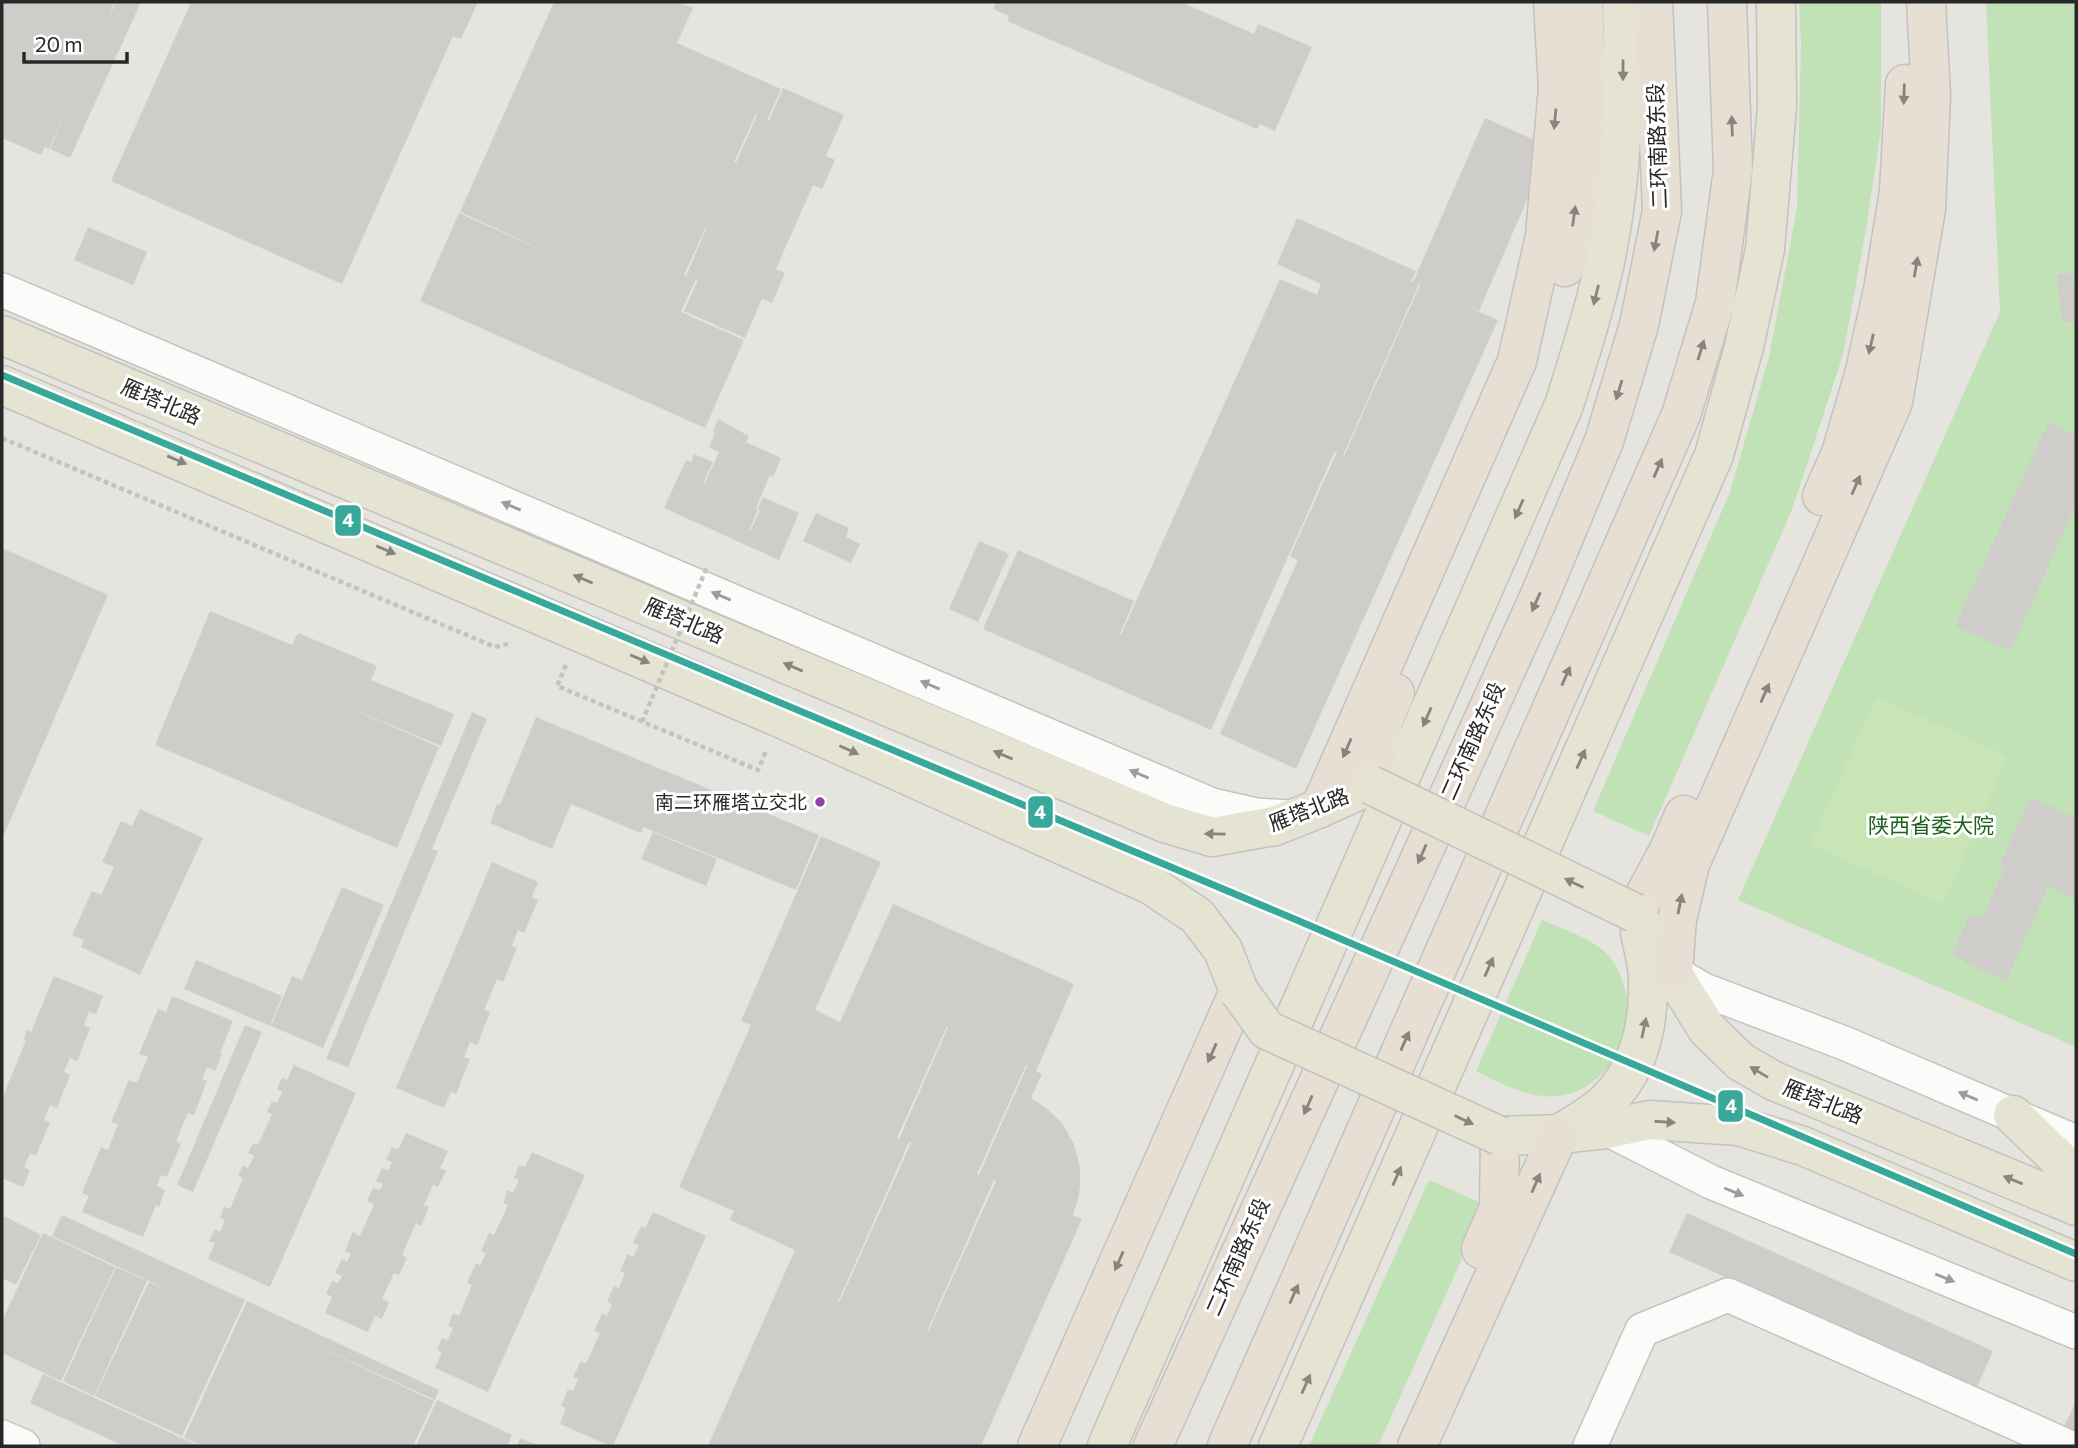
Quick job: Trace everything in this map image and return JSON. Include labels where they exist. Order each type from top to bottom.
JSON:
[{"type":"highway","points":[[1309,813],[1517,362],[1545,236],[1558,88],[1553,2]]},
{"type":"highway","points":[[1371,785],[1383,721],[1542,355],[1569,249],[1579,180],[1586,50],[1583,2]]},
{"type":"highway","name":"二环南路东段","points":[[1153,1446],[1540,595],[1604,441],[1639,325],[1662,211],[1653,2]]},
{"type":"highway","points":[[1227,1446],[1681,415],[1715,303],[1733,170],[1727,2]]},
{"type":"highway","points":[[1635,913],[1669,850],[1841,453],[1864,375],[1883,290],[1899,191],[1905,89],[1901,2]]},
{"type":"highway","points":[[1673,972],[1677,920],[1690,864],[1893,402],[1926,209],[1931,95],[1926,2]]},
{"type":"highway","points":[[1037,1446],[1239,991]]},
{"type":"highway","points":[[1417,1446],[1559,1134]]},
{"type":"highway","points":[[1393,1446],[1499,1208],[1500,1136]]},
{"type":"main road","points":[[1107,1446],[1564,405],[1587,333],[1605,260],[1617,180],[1623,107],[1622,2]]},
{"type":"main road","points":[[1278,1446],[1714,455],[1744,347],[1765,249],[1777,107],[1776,2]]},
{"type":"main road","name":"雁塔北路","points":[[2,335],[1165,823],[1212,837],[1275,826],[1371,785]]},
{"type":"main road","points":[[2,385],[780,718],[1151,885],[1197,916],[1223,950],[1239,991],[1267,1030],[1500,1136],[1559,1134],[1650,1121],[1738,1126],[1803,1146],[2076,1262]]},
{"type":"main road","points":[[1371,785],[1635,913],[1648,978],[1646,1015],[1638,1057],[1625,1082],[1606,1103],[1559,1134]]},
{"type":"main road","name":"雁塔北路","points":[[1635,913],[1707,1029],[1741,1062],[1774,1082],[2076,1206]]},
{"type":"main road","points":[[2013,1115],[2076,1176]]},
{"type":"street","points":[[2,290],[1212,805],[1257,815],[1309,813]]},
{"type":"street","points":[[1673,972],[1704,990],[1844,1043],[2076,1142]]},
{"type":"street","points":[[1607,1129],[1711,1182],[2076,1332]]},
{"type":"street","points":[[1590,1446],[1642,1330],[1728,1295],[2067,1446]]},
{"type":"street","points":[[2,1437],[23,1446]]},
{"type":"path","points":[[2,438],[495,647],[571,630]]},
{"type":"path","points":[[642,722],[706,567]]},
{"type":"path","points":[[557,686],[758,770]]},
{"type":"green space","points":[[1799,2],[1881,2],[1881,130],[1866,229],[1843,355],[1791,512],[1649,836],[1593,811],[1730,492],[1769,357],[1797,208],[1801,42]]},
{"type":"green space","name":"陕西省委大院","points":[[1986,2],[2076,2],[2076,1047],[1738,900],[2000,312]]},
{"type":"green space","points":[[1876,697],[2008,756],[1943,904],[1811,844]]},
{"type":"green space","points":[[1542,920],[1586,939],[1608,955],[1622,981],[1628,1012],[1624,1041],[1607,1069],[1590,1084],[1559,1096],[1522,1092],[1476,1071]]},
{"type":"green space","points":[[1429,1180],[1486,1205],[1378,1446],[1309,1446]]},
{"type":"building","points":[[2,2],[114,2],[110,15],[116,2],[141,2],[70,158],[50,149],[74,93],[49,149],[45,147],[41,155],[2,138]]},
{"type":"building","points":[[191,2],[478,2],[461,39],[453,36],[342,284],[111,181]]},
{"type":"building","points":[[554,2],[677,2],[693,8],[677,43],[781,89],[767,120],[769,121],[783,88],[844,115],[826,156],[835,160],[822,189],[813,185],[776,269],[785,273],[772,303],[762,299],[745,338],[684,311],[698,280],[696,279],[681,312],[744,340],[705,428],[420,301],[459,213],[566,261],[460,212]],"holes":[[[757,115],[736,163],[734,162]],[[707,227],[686,276],[684,275]]]},
{"type":"building","points":[[996,2],[1181,2],[1254,34],[1258,24],[1312,47],[1275,131],[1260,124],[1257,129],[1007,21],[1009,16],[993,9]]},
{"type":"building","points":[[1485,118],[1550,147],[1479,311],[1452,300],[1498,320],[1296,769],[1220,734],[1298,560],[1290,556],[1337,452],[1335,451],[1211,730],[983,629],[1018,550],[1134,601],[1121,635],[1280,279],[1317,295],[1321,284],[1277,264],[1297,218],[1416,271],[1411,281],[1413,282]],"holes":[[[1419,284],[1420,285],[1344,456]]]},
{"type":"building","points":[[88,227],[147,252],[133,285],[74,260]]},
{"type":"building","points":[[2073,273],[2076,321],[2062,323],[2057,274]]},
{"type":"building","points":[[718,419],[749,436],[746,442],[781,458],[773,477],[770,475],[750,529],[760,510],[758,508],[763,497],[799,513],[779,560],[664,508],[686,460],[691,462],[694,454],[713,462],[704,485],[719,452],[709,447]]},
{"type":"building","points":[[2048,423],[2076,435],[2076,505],[2010,651],[1955,626]]},
{"type":"building","points":[[816,513],[849,528],[846,537],[860,544],[851,563],[803,541]]},
{"type":"building","points":[[979,541],[1009,554],[978,622],[949,609]]},
{"type":"building","points":[[2,548],[108,595],[2,839]]},
{"type":"building","points":[[210,611],[292,645],[298,633],[377,666],[371,680],[454,714],[441,746],[339,703],[439,747],[397,848],[155,745]]},
{"type":"building","points":[[472,712],[487,719],[432,849],[438,851],[348,1067],[326,1059]]},
{"type":"building","points":[[536,717],[819,835],[796,890],[643,827],[641,833],[571,804],[552,849],[490,823]]},
{"type":"building","points":[[2030,797],[2076,818],[2076,899],[2048,886],[2006,981],[1952,954],[1970,914],[1982,919],[2005,867],[2000,865]]},
{"type":"building","points":[[140,809],[203,838],[140,975],[81,947],[84,940],[72,935],[92,891],[101,895],[114,867],[102,862],[121,821],[132,826]]},
{"type":"building","points":[[653,832],[717,859],[706,886],[641,859]]},
{"type":"building","points":[[821,836],[881,862],[815,1010],[840,1022],[893,904],[1074,984],[1036,1071],[1042,1074],[1031,1098],[1062,1123],[1074,1144],[1080,1168],[1080,1187],[1073,1215],[1082,1219],[981,1446],[708,1446],[795,1250],[730,1220],[734,1211],[679,1187],[751,1025],[741,1021]],"holes":[[[947,1026],[899,1139],[897,1138]],[[1026,1065],[979,1175],[977,1174]],[[909,1142],[911,1143],[838,1302]],[[994,1180],[996,1181],[927,1331]]]},
{"type":"building","points":[[492,862],[538,882],[532,897],[538,900],[524,933],[518,930],[512,945],[517,948],[503,982],[497,979],[484,1010],[490,1012],[477,1045],[470,1042],[464,1057],[470,1059],[456,1094],[451,1092],[444,1108],[396,1088]]},
{"type":"building","points":[[342,887],[384,905],[323,1048],[271,1026],[292,976],[302,980]]},
{"type":"building","points":[[196,960],[282,996],[270,1026],[184,989]]},
{"type":"building","points":[[54,976],[103,996],[96,1014],[89,1012],[84,1025],[90,1028],[77,1061],[70,1058],[64,1072],[70,1075],[57,1108],[50,1105],[44,1120],[50,1122],[36,1156],[30,1153],[24,1167],[30,1170],[23,1187],[2,1178],[2,1099],[26,1040],[27,1030],[31,1032]]},
{"type":"building","points":[[172,996],[233,1021],[215,1071],[207,1067],[202,1079],[207,1081],[194,1115],[188,1113],[176,1141],[181,1144],[167,1177],[161,1175],[157,1186],[165,1190],[143,1237],[82,1212],[89,1196],[82,1193],[101,1147],[108,1150],[118,1124],[111,1122],[129,1080],[137,1083],[148,1057],[139,1054],[158,1009],[166,1012]]},
{"type":"building","points":[[245,1025],[262,1032],[193,1192],[177,1185]]},
{"type":"building","points":[[294,1065],[356,1093],[270,1287],[208,1259],[215,1243],[209,1241],[215,1229],[220,1232],[225,1220],[220,1218],[224,1207],[230,1209],[243,1178],[238,1176],[243,1165],[248,1168],[254,1156],[248,1153],[253,1143],[258,1145],[272,1114],[267,1112],[272,1101],[277,1103],[282,1092],[277,1089],[282,1078],[287,1080]]},
{"type":"building","points":[[406,1133],[448,1151],[440,1168],[446,1171],[438,1187],[433,1185],[424,1205],[429,1207],[421,1226],[416,1223],[402,1255],[407,1258],[399,1275],[394,1273],[382,1299],[389,1302],[382,1319],[375,1316],[368,1332],[325,1313],[332,1297],[326,1294],[332,1281],[338,1283],[342,1276],[335,1273],[342,1259],[347,1262],[351,1254],[345,1251],[353,1232],[360,1236],[374,1204],[367,1201],[373,1188],[380,1190],[383,1184],[376,1181],[382,1168],[388,1170],[392,1162],[386,1160],[392,1147],[398,1150]]},
{"type":"building","points":[[532,1152],[585,1175],[488,1392],[435,1368],[442,1352],[437,1350],[442,1338],[448,1340],[453,1328],[448,1326],[453,1313],[459,1316],[472,1285],[467,1283],[476,1263],[480,1265],[486,1254],[481,1251],[489,1233],[494,1235],[508,1205],[503,1203],[508,1190],[513,1193],[519,1180],[514,1178],[519,1165],[525,1167]]},
{"type":"building","points":[[653,1212],[706,1236],[613,1446],[610,1446],[560,1424],[566,1408],[561,1406],[568,1389],[573,1391],[578,1379],[573,1377],[581,1361],[586,1364],[600,1333],[594,1331],[602,1313],[607,1316],[612,1304],[607,1302],[614,1286],[619,1288],[625,1273],[620,1271],[628,1254],[633,1257],[639,1245],[633,1243],[641,1226],[645,1228]]},
{"type":"building","points":[[1687,1213],[1993,1351],[1976,1389],[1669,1252]]},
{"type":"building","points":[[2,1215],[41,1235],[16,1285],[2,1278]]},
{"type":"building","points":[[62,1215],[245,1300],[182,1436],[95,1396],[149,1282],[181,1296],[52,1236]]},
{"type":"building","points":[[43,1233],[115,1267],[61,1381],[2,1353],[2,1321]]},
{"type":"building","points":[[116,1267],[147,1281],[94,1396],[63,1381]]},
{"type":"building","points":[[247,1301],[439,1390],[435,1400],[280,1329],[434,1401],[413,1446],[202,1446],[184,1438]]},
{"type":"building","points":[[43,1374],[199,1446],[124,1446],[30,1403]]},
{"type":"building","points":[[437,1400],[512,1435],[507,1446],[416,1446]]},
{"type":"building","points":[[2076,1402],[2076,1435],[2063,1428]]},
{"type":"building","points":[[520,1438],[539,1446],[517,1446]]},
{"type":"transit line","name":"4","points":[[2,375],[1299,921],[2076,1254]]},
{"type":"place","name":"南二环雁塔立交北","points":[[820,802]]}]
